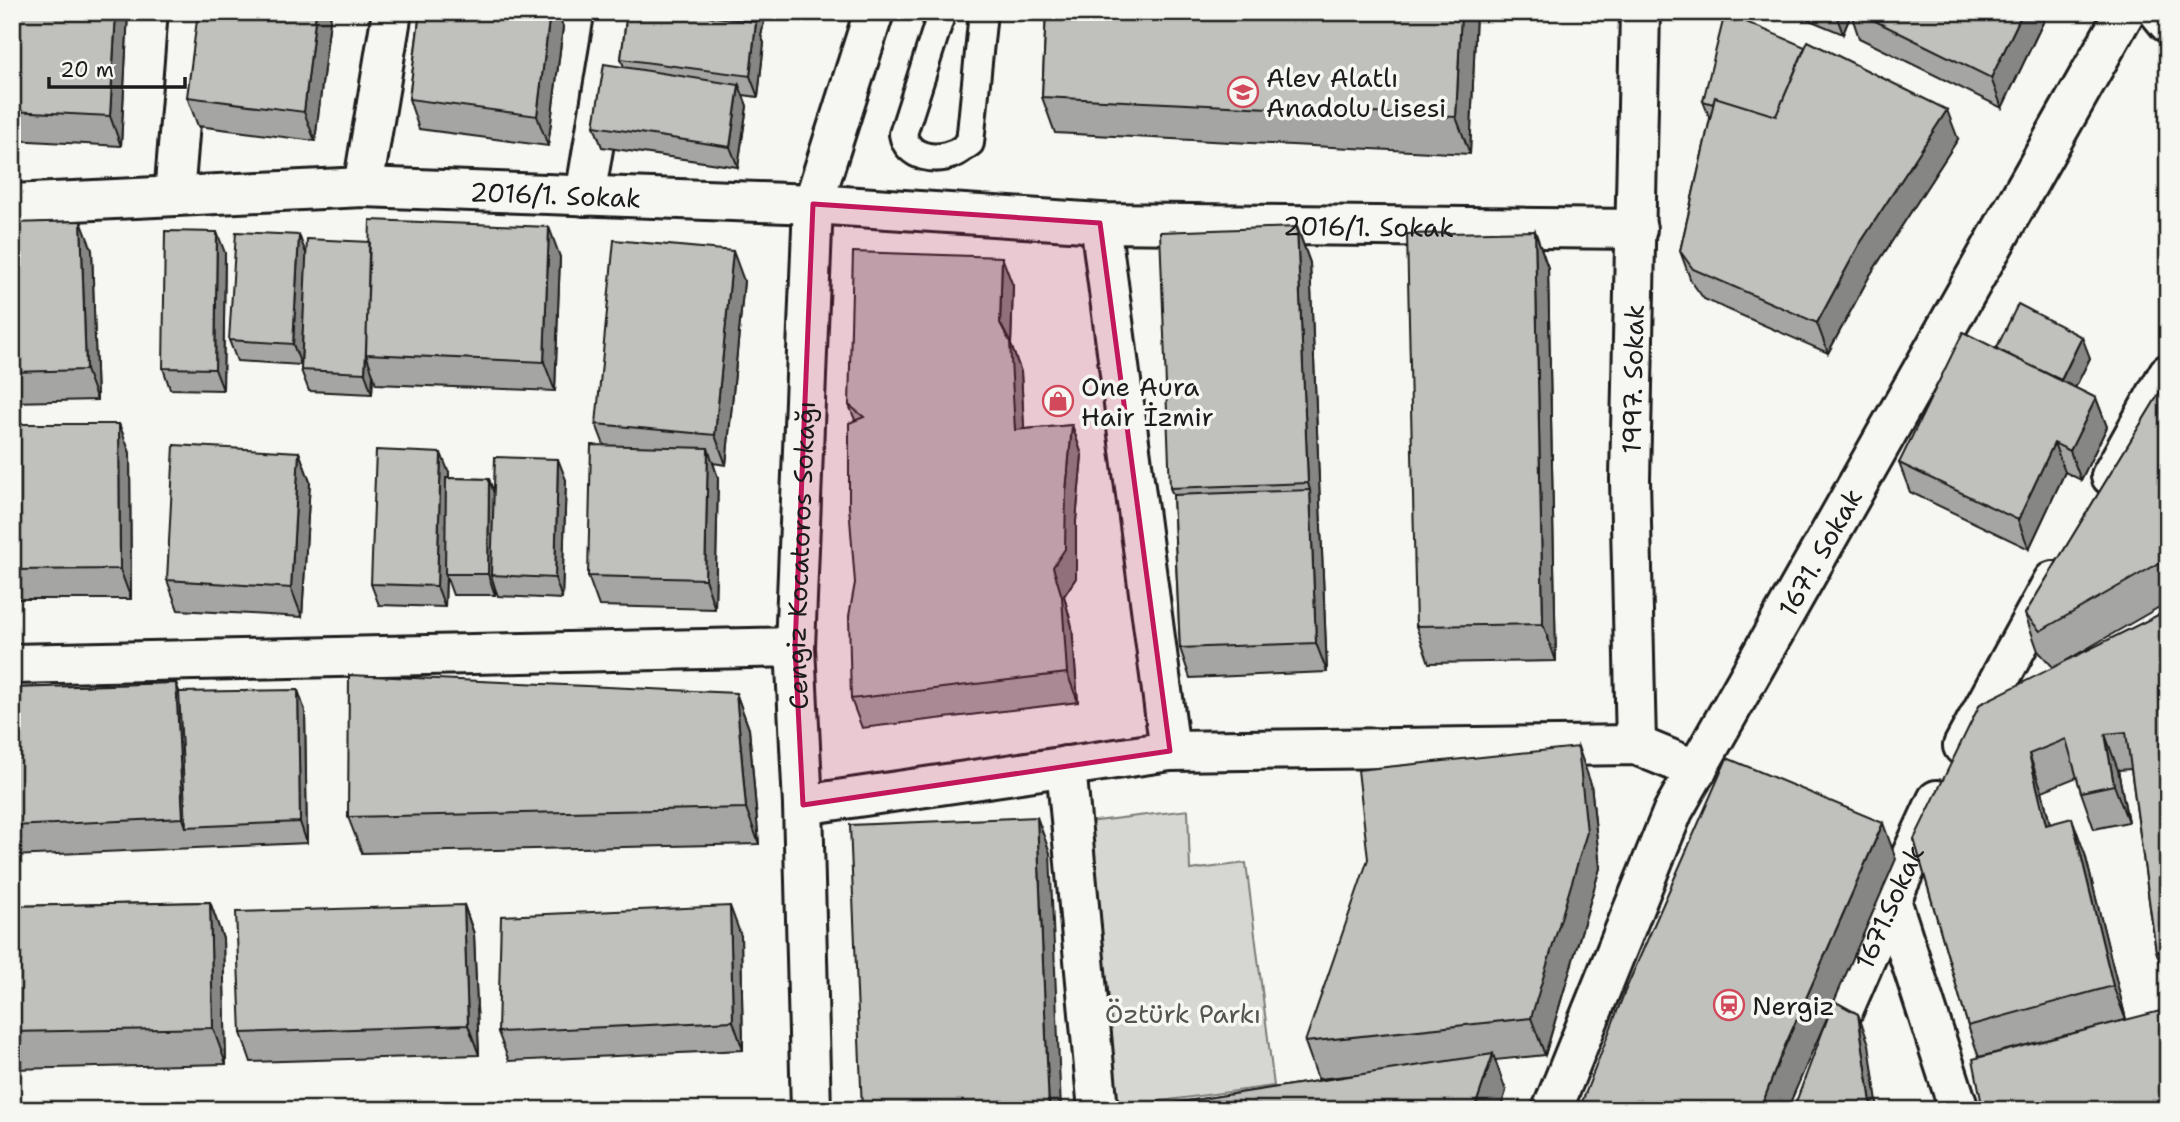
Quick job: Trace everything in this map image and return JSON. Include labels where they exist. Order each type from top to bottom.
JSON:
[{"type":"street","points":[[174,196],[189,12]]},
{"type":"street","points":[[363,187],[392,12]]},
{"type":"street","points":[[585,196],[616,12]]},
{"type":"street","name":"Cengiz Kocatoros Sokağı","points":[[811,1110],[803,805],[794,647],[813,204],[874,12]]},
{"type":"street","name":"1997. Sokak","points":[[1636,745],[1630,479],[1640,12]]},
{"type":"street","name":"1671. Sokak","points":[[1552,1110],[1673,811],[2125,12]]},
{"type":"street","points":[[2159,12],[2168,23]]},
{"type":"street","name":"2016/1. Sokak","points":[[12,204],[363,187],[813,204],[1100,223],[1637,229]]},
{"type":"street","points":[[1100,223],[1170,751]]},
{"type":"street","points":[[2094,506],[2168,374]]},
{"type":"street","name":"1671.Sokak","points":[[1800,1110],[1891,900],[1967,736],[2068,555]]},
{"type":"street","points":[[12,664],[794,647]]},
{"type":"street","points":[[1967,736],[2026,704]]},
{"type":"street","points":[[803,805],[1170,751],[1636,745],[1697,770]]},
{"type":"street","points":[[1066,766],[1098,1110]]},
{"type":"street","points":[[1891,900],[1959,1110]]},
{"type":"lane","points":[[942,12],[904,134],[908,148],[914,153],[934,158],[954,154],[970,143],[982,12]]},
{"type":"highlighted area","points":[[813,204],[1100,223],[1170,751],[803,805],[795,647]]},
{"type":"green space","name":"Öztürk Parkı","points":[[1188,810],[1190,870],[1246,863],[1274,1086],[1109,1108],[1088,822]]},
{"type":"building","points":[[12,12],[116,12],[110,116],[12,111]]},
{"type":"building","points":[[198,12],[316,12],[304,112],[187,97]]},
{"type":"building","points":[[420,12],[550,12],[537,116],[409,99]]},
{"type":"building","points":[[627,12],[675,12],[756,22],[750,76],[621,59]]},
{"type":"building","points":[[734,12],[754,12],[754,16]]},
{"type":"building","points":[[1046,12],[1461,12],[1456,117],[1042,97]]},
{"type":"building","points":[[1857,12],[2023,12],[1991,78]]},
{"type":"building","points":[[1725,13],[1805,47],[1776,116],[1715,97],[1713,104],[1703,101]]},
{"type":"building","points":[[1808,41],[1947,110],[1859,245],[1817,323],[1693,269],[1680,251],[1715,97],[1776,116]]},
{"type":"building","points":[[604,64],[739,85],[730,147],[594,126]]},
{"type":"building","points":[[370,220],[549,227],[544,362],[366,354]]},
{"type":"building","points":[[81,221],[86,370],[12,372],[12,223]]},
{"type":"building","points":[[1297,227],[1308,483],[1170,488],[1160,232]]},
{"type":"building","points":[[165,231],[217,232],[215,369],[163,368]]},
{"type":"building","points":[[1535,231],[1543,624],[1416,626],[1407,234]]},
{"type":"building","points":[[236,232],[299,235],[293,344],[229,340]]},
{"type":"building","points":[[307,239],[370,242],[365,373],[301,370]]},
{"type":"building","points":[[614,240],[733,251],[715,435],[596,424]]},
{"type":"building","points":[[853,252],[1002,257],[1000,323],[1010,342],[1015,430],[1072,425],[1066,491],[1065,549],[1053,567],[1062,597],[1067,673],[851,699],[849,616],[855,583],[849,506],[849,423],[864,417],[849,405]]},
{"type":"building","points":[[2018,304],[2082,337],[2061,380],[1996,349]]},
{"type":"building","points":[[1963,332],[2096,398],[2070,451],[2054,443],[2018,520],[1899,463]]},
{"type":"building","points":[[2168,379],[2168,558],[2040,631],[2025,614]]},
{"type":"building","points":[[12,424],[119,424],[120,569],[12,570]]},
{"type":"building","points":[[174,445],[299,452],[291,588],[167,580]]},
{"type":"building","points":[[591,445],[708,448],[705,579],[588,576]]},
{"type":"building","points":[[376,450],[441,453],[437,586],[371,584]]},
{"type":"building","points":[[495,457],[558,459],[555,578],[491,575]]},
{"type":"building","points":[[446,478],[489,479],[488,574],[445,574]]},
{"type":"building","points":[[1310,490],[1316,643],[1180,648],[1173,495]]},
{"type":"building","points":[[2168,610],[2168,951],[2156,951],[2126,732],[2105,734],[2114,785],[2081,792],[2066,739],[2029,754],[2046,825],[2072,818],[2113,986],[1968,1026],[1914,839],[1980,704]]},
{"type":"building","points":[[349,675],[736,693],[746,808],[348,817]]},
{"type":"building","points":[[176,683],[183,818],[12,826],[12,688]]},
{"type":"building","points":[[298,690],[300,822],[186,827],[179,692]]},
{"type":"building","points":[[1578,747],[1587,832],[1531,1018],[1305,1042],[1368,859],[1358,770]]},
{"type":"building","points":[[1727,758],[1883,823],[1781,1055],[1760,1110],[1579,1110],[1625,991]]},
{"type":"building","points":[[1037,817],[1049,1110],[862,1110],[850,825]]},
{"type":"building","points":[[210,902],[213,1028],[12,1032],[12,906]]},
{"type":"building","points":[[464,905],[468,1025],[241,1033],[236,912]]},
{"type":"building","points":[[730,906],[733,1021],[498,1032],[501,916]]},
{"type":"building","points":[[1834,1001],[1858,1014],[1872,1110],[1793,1110]]},
{"type":"building","points":[[2168,1009],[2168,1110],[1983,1110],[1973,1059]]},
{"type":"building","points":[[1493,1054],[1474,1110],[1129,1110]]},
{"type":"place","name":"Alev Alatlı Anadolu Lisesi","points":[[1243,92]]},
{"type":"place","name":"One Aura Hair İzmir","points":[[1058,401]]},
{"type":"place","name":"Nergiz","points":[[1729,1005]]}]
